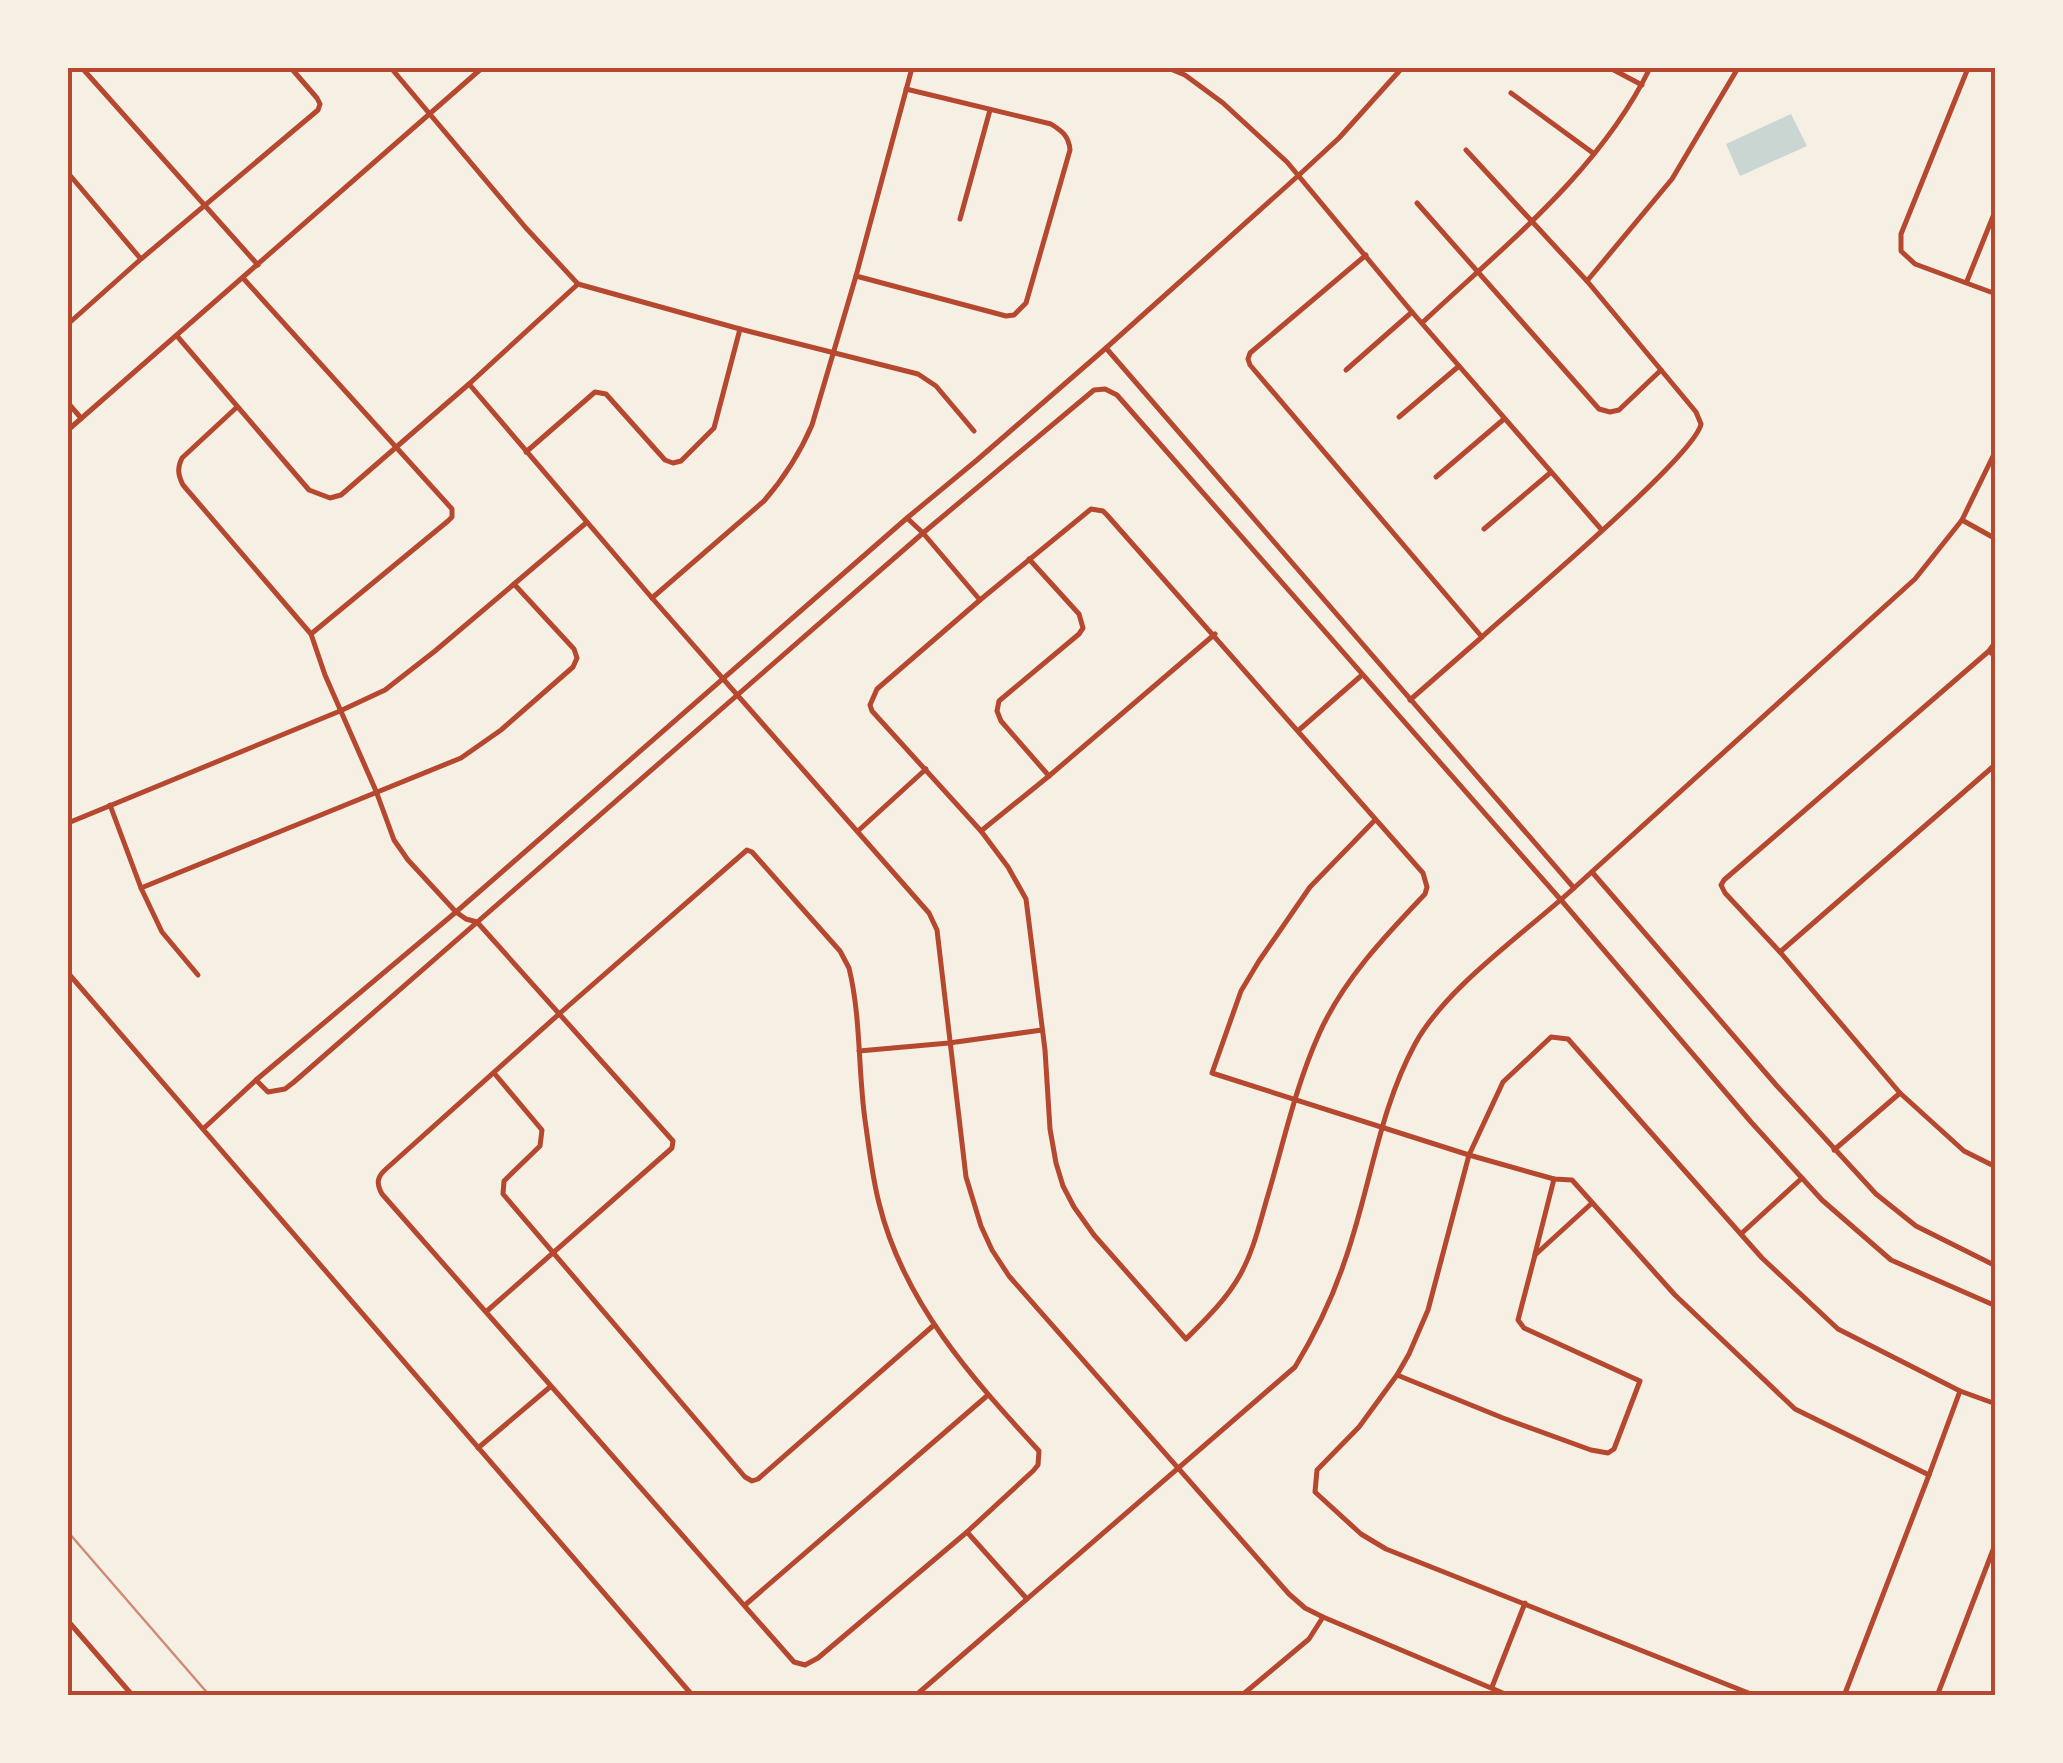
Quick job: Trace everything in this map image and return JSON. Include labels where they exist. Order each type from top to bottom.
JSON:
[{"type":"street","points":[[82,68],[258,265]]},
{"type":"street","points":[[68,324],[318,110],[317,98],[290,68]]},
{"type":"street","points":[[391,68],[578,284],[908,371],[927,379],[974,430]]},
{"type":"street","points":[[68,430],[482,68]]},
{"type":"street","points":[[652,598],[764,501],[804,445],[856,276],[912,68]]},
{"type":"street","points":[[1168,68],[1223,103],[1299,175],[1504,420],[1602,530]]},
{"type":"street","points":[[202,1129],[1106,348],[1340,138],[1402,68]]},
{"type":"street","points":[[1610,68],[1642,85]]},
{"type":"street","points":[[1422,323],[1558,196],[1594,154],[1650,68]]},
{"type":"street","points":[[1587,282],[1672,179],[1738,68]]},
{"type":"street","points":[[1968,68],[1901,234],[1901,251],[1915,264],[1996,294]]},
{"type":"street","points":[[856,276],[1014,315],[1026,303],[1070,150],[1069,140],[1050,124],[906,89]]},
{"type":"street","points":[[1511,93],[1594,154]]},
{"type":"street","points":[[960,219],[990,110]]},
{"type":"street","points":[[1410,700],[1602,530],[1700,431],[1700,417],[1661,370],[1466,150]]},
{"type":"street","points":[[68,173],[141,259]]},
{"type":"street","points":[[1416,203],[1599,409],[1619,410],[1661,370]]},
{"type":"street","points":[[1967,282],[1996,209]]},
{"type":"street","points":[[1366,254],[1248,359],[1482,637]]},
{"type":"street","points":[[243,278],[452,509],[452,516],[312,634]]},
{"type":"street","points":[[177,336],[309,490],[330,498],[341,496],[578,284]]},
{"type":"street","points":[[1346,370],[1412,312]]},
{"type":"street","points":[[526,452],[595,392],[601,392],[665,460],[681,461],[714,428],[740,329]]},
{"type":"street","points":[[1106,348],[1574,888]]},
{"type":"street","points":[[1399,417],[1459,366]]},
{"type":"street","points":[[469,384],[934,922],[966,1177],[981,1226],[1009,1276],[1305,1608],[1510,1696]]},
{"type":"street","points":[[256,1080],[268,1092],[285,1089],[923,533],[1094,390],[1106,389],[1117,395],[1822,1200],[1891,1260],[1996,1306]]},
{"type":"street","points":[[68,403],[81,418]]},
{"type":"street","points":[[237,406],[182,458],[178,466],[183,485],[312,634],[340,711],[400,850],[456,912],[477,922],[674,1144],[486,1311]]},
{"type":"street","points":[[1436,477],[1504,420]]},
{"type":"street","points":[[914,1696],[1296,1367],[1345,1262],[1382,1127],[1417,1041],[1438,1012],[1465,983],[1915,579],[1962,520],[1996,450]]},
{"type":"street","points":[[1484,529],[1550,472]]},
{"type":"street","points":[[1086,511],[1103,511],[1424,873],[1427,886],[1426,894],[1377,945],[1320,1031],[1295,1101],[1253,1248],[1222,1303],[1186,1340],[1094,1235],[1063,1186],[1050,1129],[1026,899],[1008,867],[980,831],[872,711],[871,699],[877,689],[1029,559],[1086,511]]},
{"type":"street","points":[[907,518],[980,600]]},
{"type":"street","points":[[1962,520],[1996,538]]},
{"type":"street","points":[[68,823],[385,690],[586,523]]},
{"type":"street","points":[[1029,559],[1078,614],[1084,628],[999,701],[996,711],[1049,776]]},
{"type":"street","points":[[141,888],[461,758],[501,730],[573,667],[577,658],[574,649],[514,584]]},
{"type":"street","points":[[980,831],[1214,634]]},
{"type":"street","points":[[1996,641],[1989,652],[1721,885],[1900,1093],[1964,1151],[1996,1166]]},
{"type":"street","points":[[1989,652],[1996,657]]},
{"type":"street","points":[[1298,730],[1362,674]]},
{"type":"street","points":[[1780,952],[1996,764]]},
{"type":"street","points":[[858,832],[926,769]]},
{"type":"street","points":[[110,805],[162,932],[198,976]]},
{"type":"street","points":[[1375,820],[1310,887],[1259,961],[1242,991],[1212,1073],[1470,1155],[1554,1179],[1572,1180],[1676,1295],[1795,1409],[1930,1475]]},
{"type":"street","points":[[747,850],[846,960],[859,1051],[864,1116],[879,1203],[894,1249],[934,1325],[988,1395],[1039,1451],[1039,1460],[1033,1471],[968,1532],[806,1665],[794,1662],[382,1194],[377,1182],[378,1176],[747,850]]},
{"type":"street","points":[[1592,872],[1876,1194],[1916,1226],[1996,1266]]},
{"type":"street","points":[[68,973],[693,1696]]},
{"type":"street","points":[[859,1051],[949,1044],[1042,1030]]},
{"type":"street","points":[[1756,1696],[1386,1549],[1361,1534],[1315,1492],[1317,1470],[1359,1427],[1397,1375],[1428,1310],[1470,1155],[1503,1082],[1551,1036],[1568,1039],[1762,1258],[1838,1330],[1960,1391],[1996,1404]]},
{"type":"street","points":[[494,1074],[542,1130],[540,1146],[504,1181],[503,1194],[752,1481],[934,1325]]},
{"type":"street","points":[[1834,1150],[1900,1093]]},
{"type":"street","points":[[1741,1234],[1802,1178]]},
{"type":"street","points":[[1397,1375],[1591,1450],[1614,1449],[1640,1381],[1524,1328],[1518,1320],[1554,1179]]},
{"type":"street","points":[[1535,1255],[1592,1203]]},
{"type":"street","points":[[478,1448],[550,1386]]},
{"type":"street","points":[[1844,1696],[1960,1391]]},
{"type":"street","points":[[745,1605],[988,1395]]},
{"type":"street","points":[[968,1532],[1026,1600]]},
{"type":"street","points":[[1937,1696],[1996,1542]]},
{"type":"street","points":[[1492,1687],[1525,1603]]},
{"type":"street","points":[[1242,1696],[1309,1638],[1322,1617]]},
{"type":"street","points":[[68,1621],[132,1696]]},
{"type":"shaded area","points":[[1791,114],[1807,146],[1740,176],[1726,144]]},
{"type":"railway","points":[[68,1532],[210,1696]]}]
